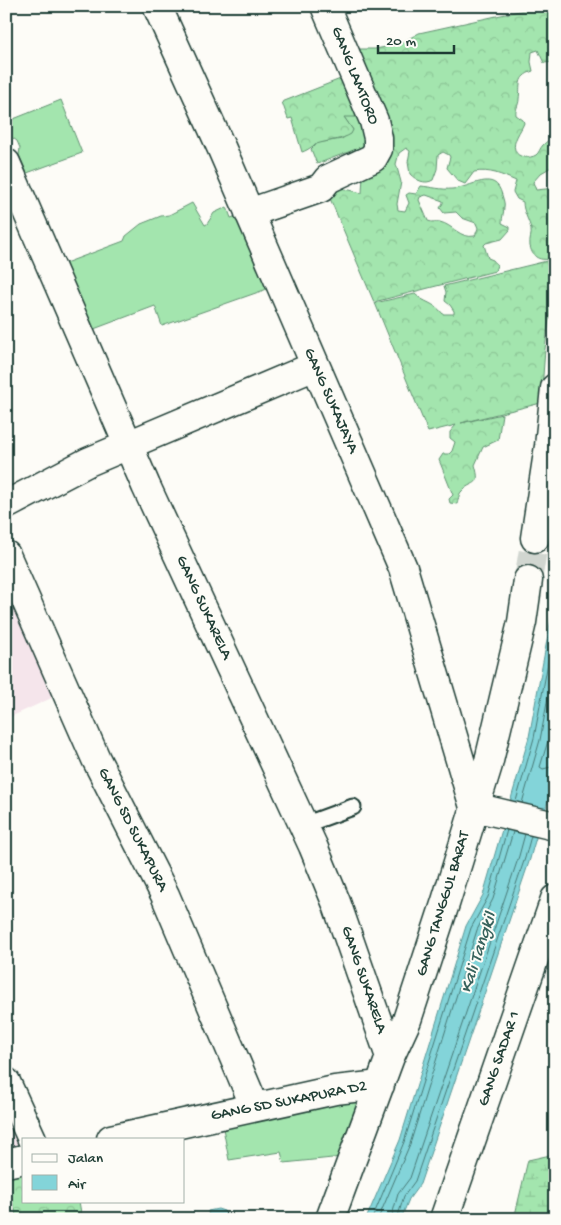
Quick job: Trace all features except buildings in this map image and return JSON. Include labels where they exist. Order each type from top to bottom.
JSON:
[{"type":"street","name":"GANG SUKAJAYA","points":[[158,6],[403,568],[481,809]]},
{"type":"street","name":"GANG LAMTORO","points":[[249,213],[321,188],[328,179],[373,158],[378,149],[378,138],[374,121],[325,6]]},
{"type":"street","name":"GANG SUKARELA","points":[[6,162],[129,446],[304,825],[336,902],[390,1057]]},
{"type":"street","points":[[6,505],[88,462],[315,366]]},
{"type":"street","points":[[535,538],[549,446],[555,388]]},
{"type":"street","name":"GANG SD SUKAPURA","points":[[6,555],[96,759],[165,896],[255,1107]]},
{"type":"street","name":"GANG TANGGUL BARAT","points":[[330,1219],[390,1057],[407,1020],[446,901],[481,809],[488,765],[522,622],[528,580]]},
{"type":"street","points":[[481,809],[555,826]]},
{"type":"street","name":"GANG SADAR 1","points":[[444,1219],[555,899]]},
{"type":"street","points":[[6,1082],[32,1138]]},
{"type":"street","name":"GANG SD SUKAPURA D2","points":[[115,1138],[335,1090],[380,1086]]},
{"type":"street","points":[[6,1163],[22,1159]]},
{"type":"lane","points":[[304,825],[352,807]]},
{"type":"shaded area","points":[[17,605],[58,695],[6,719],[6,609]]},
{"type":"shaded area","points":[[6,1092],[22,1146],[22,1154],[6,1158]]},
{"type":"green space","points":[[542,6],[555,6],[555,62],[544,63],[538,50],[532,52],[531,62],[533,71],[524,76],[520,82],[516,115],[524,123],[514,147],[518,155],[533,156],[555,134],[555,165],[541,173],[533,182],[536,190],[555,188],[555,258],[539,258],[531,251],[531,229],[523,202],[517,199],[513,192],[516,181],[496,173],[480,171],[474,172],[465,184],[458,181],[447,168],[450,157],[443,152],[438,155],[437,169],[433,180],[421,181],[410,174],[408,162],[410,151],[406,148],[399,153],[396,164],[401,182],[397,204],[398,210],[405,211],[409,203],[406,195],[409,193],[416,194],[421,186],[452,189],[488,181],[499,187],[504,204],[502,223],[510,227],[510,230],[502,239],[484,245],[488,258],[497,265],[495,271],[374,302],[326,189],[341,188],[362,193],[363,175],[368,168],[356,49],[386,47],[390,43],[401,43],[419,33]],"holes":[[[426,195],[443,201],[440,208],[444,213],[456,212],[462,218],[476,223],[478,228],[475,236],[465,236],[445,224],[428,221],[419,200],[420,197]]]},
{"type":"green space","points":[[348,76],[359,117],[344,117],[353,130],[351,134],[340,139],[318,144],[302,152],[292,118],[288,119],[282,102]]},
{"type":"green space","points":[[61,100],[82,153],[27,173],[19,155],[20,148],[17,141],[6,133],[6,122]]},
{"type":"green space","points":[[344,117],[359,117],[371,141],[364,146],[317,164],[311,149],[317,143],[342,139],[353,130]]},
{"type":"green space","points":[[192,203],[205,225],[214,213],[227,207],[231,218],[239,215],[270,288],[162,326],[155,306],[86,332],[60,265],[124,241],[126,236],[141,224],[169,215]]},
{"type":"green space","points":[[555,259],[541,403],[461,423],[502,414],[498,440],[483,447],[475,465],[477,481],[461,492],[457,504],[450,503],[449,499],[453,495],[439,460],[443,454],[449,454],[452,451],[455,442],[450,438],[450,432],[456,425],[428,432],[375,303],[415,294],[436,307],[443,314],[454,314],[450,305],[445,301],[446,292],[444,286]]},
{"type":"green space","points":[[363,1096],[342,1157],[284,1163],[281,1152],[229,1160],[222,1123]]},
{"type":"green space","points":[[555,1154],[555,1219],[514,1219],[528,1160]]},
{"type":"green space","points":[[22,1166],[22,1202],[79,1202],[82,1219],[17,1219],[9,1191],[6,1171]]},
{"type":"water","name":"Kali Tangkil","points":[[555,597],[555,773],[547,805],[420,1184],[409,1199],[401,1219],[366,1219],[400,1140],[466,926],[483,895],[529,737]]},
{"type":"water","points":[[218,1209],[236,1219],[209,1219],[208,1211]]},
{"type":"tunnel","points":[[528,580],[535,538]]}]
